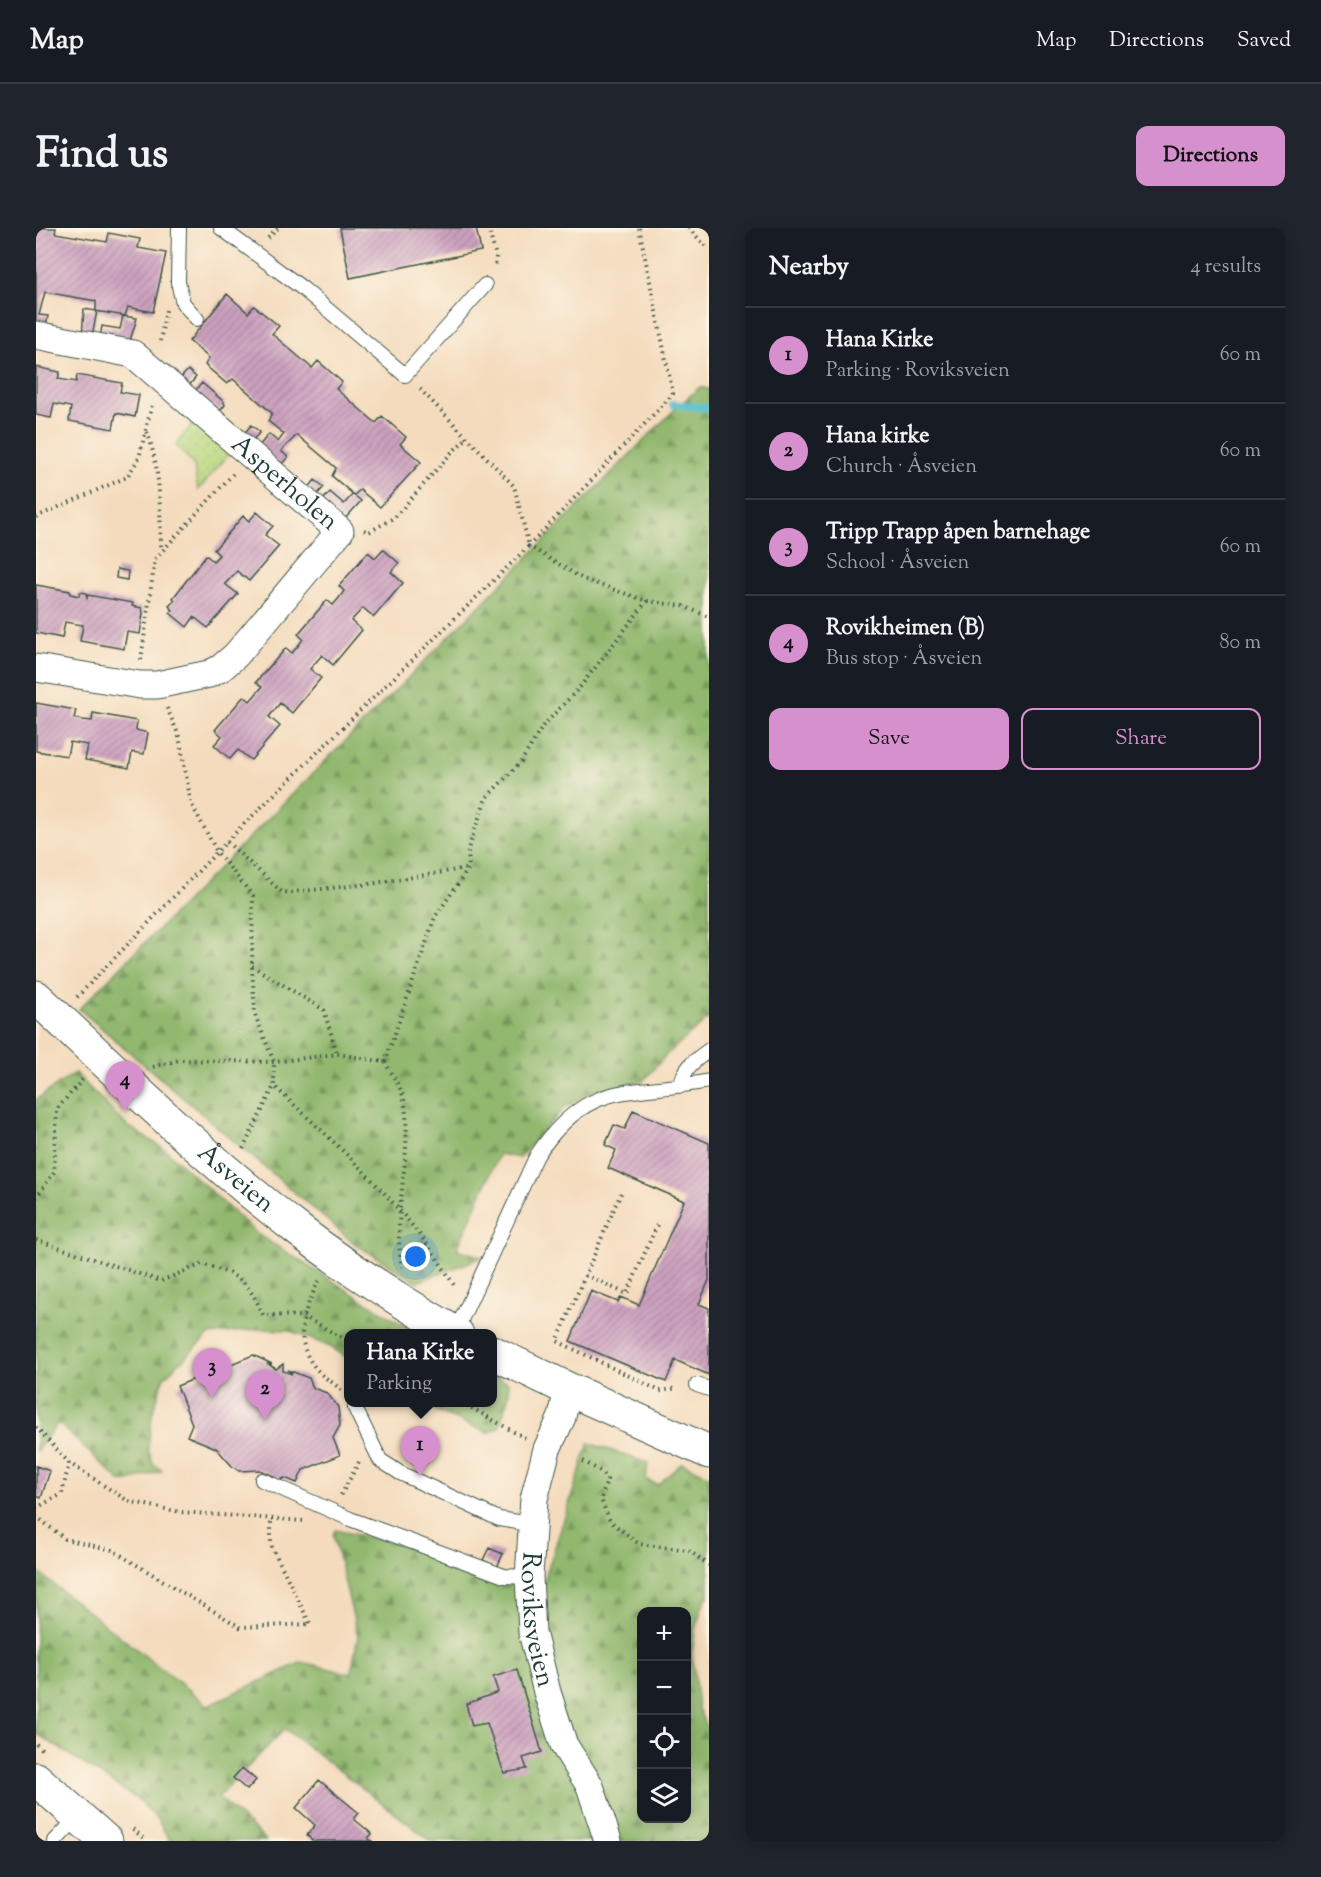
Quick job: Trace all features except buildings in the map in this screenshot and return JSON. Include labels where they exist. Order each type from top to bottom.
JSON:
[{"type":"street","name":"Asperholen","points":[[36,335],[133,354],[157,372],[340,531],[237,655],[209,674],[149,685],[36,668]]},
{"type":"street","name":"Åsveien","points":[[36,997],[116,1072],[266,1204],[345,1264],[459,1328]]},
{"type":"street","points":[[497,1354],[709,1452]]},
{"type":"street","name":"Roviksveien","points":[[568,1389],[562,1417],[547,1449],[531,1524],[529,1577],[532,1632],[547,1692],[564,1745],[590,1786],[608,1841]]},
{"type":"street","points":[[36,1779],[106,1841]]},
{"type":"lane","points":[[179,228],[178,282],[183,303],[197,318]]},
{"type":"lane","points":[[221,228],[302,288],[405,375],[485,285]]},
{"type":"lane","points":[[681,1086],[682,1075],[691,1063],[709,1050]]},
{"type":"lane","points":[[459,1328],[537,1155],[553,1132],[572,1113],[592,1100],[615,1093],[709,1081]]},
{"type":"lane","points":[[354,1407],[380,1460],[400,1473],[499,1519],[531,1524]]},
{"type":"lane","points":[[262,1480],[350,1519],[504,1576],[529,1577]]},
{"type":"lane","points":[[55,1841],[78,1816]]},
{"type":"path","points":[[485,285],[495,270],[496,263],[488,228]]},
{"type":"path","points":[[76,998],[227,842],[529,546],[674,394],[639,228]]},
{"type":"path","points":[[688,228],[709,249]]},
{"type":"path","points":[[36,517],[127,477],[138,458],[147,432],[157,372]]},
{"type":"path","points":[[405,375],[514,486],[529,546],[582,579],[647,602],[683,606],[709,617]]},
{"type":"path","points":[[147,432],[153,447],[160,496],[161,550]]},
{"type":"path","points":[[340,531],[360,528],[369,532],[395,517],[468,437]]},
{"type":"path","points":[[240,1155],[274,1086],[274,1062],[255,1015],[252,966],[253,896],[217,852],[191,803],[179,736],[149,685],[155,559],[250,454]]},
{"type":"path","points":[[403,1272],[399,1251],[400,1212],[407,1147],[403,1097],[385,1062],[435,917],[469,868],[468,849],[486,798],[521,762],[543,726],[580,687],[647,602]]},
{"type":"path","points":[[227,842],[283,893],[370,884],[469,868]]},
{"type":"path","points":[[252,966],[324,1010],[337,1054]]},
{"type":"path","points":[[151,1067],[179,1060],[274,1062],[337,1054],[385,1062]]},
{"type":"path","points":[[36,1198],[54,1172],[57,1108],[84,1079]]},
{"type":"path","points":[[274,1086],[343,1152],[436,1254],[462,1298],[459,1328]]},
{"type":"path","points":[[621,1193],[557,1341],[660,1391],[703,1387]]},
{"type":"path","points":[[585,1275],[627,1293],[657,1224]]},
{"type":"path","points":[[36,1240],[161,1281],[202,1264],[233,1274],[252,1289],[263,1315],[303,1316],[344,1339]]},
{"type":"path","points":[[322,1273],[303,1316],[300,1338],[310,1362],[322,1375],[337,1384],[344,1393]]},
{"type":"path","points":[[470,1407],[547,1449]]},
{"type":"path","points":[[36,1427],[69,1462],[128,1501],[180,1512],[306,1521]]},
{"type":"path","points":[[583,1461],[600,1471],[607,1480],[601,1500],[610,1521],[639,1544],[688,1550],[709,1565]]},
{"type":"path","points":[[36,1508],[62,1494],[69,1462]]},
{"type":"path","points":[[344,1489],[356,1467]]},
{"type":"path","points":[[36,1516],[65,1539],[112,1550],[240,1627],[310,1624],[271,1545],[271,1520]]},
{"type":"green space","points":[[700,387],[709,389],[709,1018],[666,1055],[643,1081],[599,1089],[565,1107],[519,1158],[499,1154],[457,1249],[483,1257],[417,1282],[355,1244],[79,1009],[676,408]]},
{"type":"green space","points":[[194,422],[231,452],[198,490],[194,465],[176,445]]},
{"type":"green space","points":[[75,1073],[126,1125],[166,1150],[257,1234],[410,1329],[344,1329],[344,1355],[331,1347],[288,1330],[259,1329],[209,1335],[164,1377],[152,1415],[148,1449],[153,1463],[162,1471],[122,1483],[58,1423],[36,1451],[36,1100]]},
{"type":"green space","points":[[497,1378],[508,1383],[509,1394],[499,1428],[488,1433],[428,1407],[497,1407]]},
{"type":"green space","points":[[589,1443],[648,1463],[646,1479],[657,1485],[682,1463],[709,1476],[709,1596],[705,1599],[695,1629],[692,1654],[698,1708],[709,1733],[709,1841],[431,1841],[285,1729],[218,1797],[266,1841],[170,1841],[157,1819],[139,1800],[36,1733],[36,1571],[208,1705],[302,1662],[351,1674],[358,1636],[333,1535],[335,1530],[425,1549],[531,1584],[543,1584]]},
{"type":"waterway","points":[[673,404],[709,408]]},
{"type":"place","name":"Rovikheimen (B)","points":[[125,1111]]},
{"type":"place","name":"Tripp Trapp åpen barnehage","points":[[212,1398]]},
{"type":"place","name":"Hana kirke","points":[[265,1420]]},
{"type":"place","name":"Hana Kirke","points":[[420,1476]]}]
